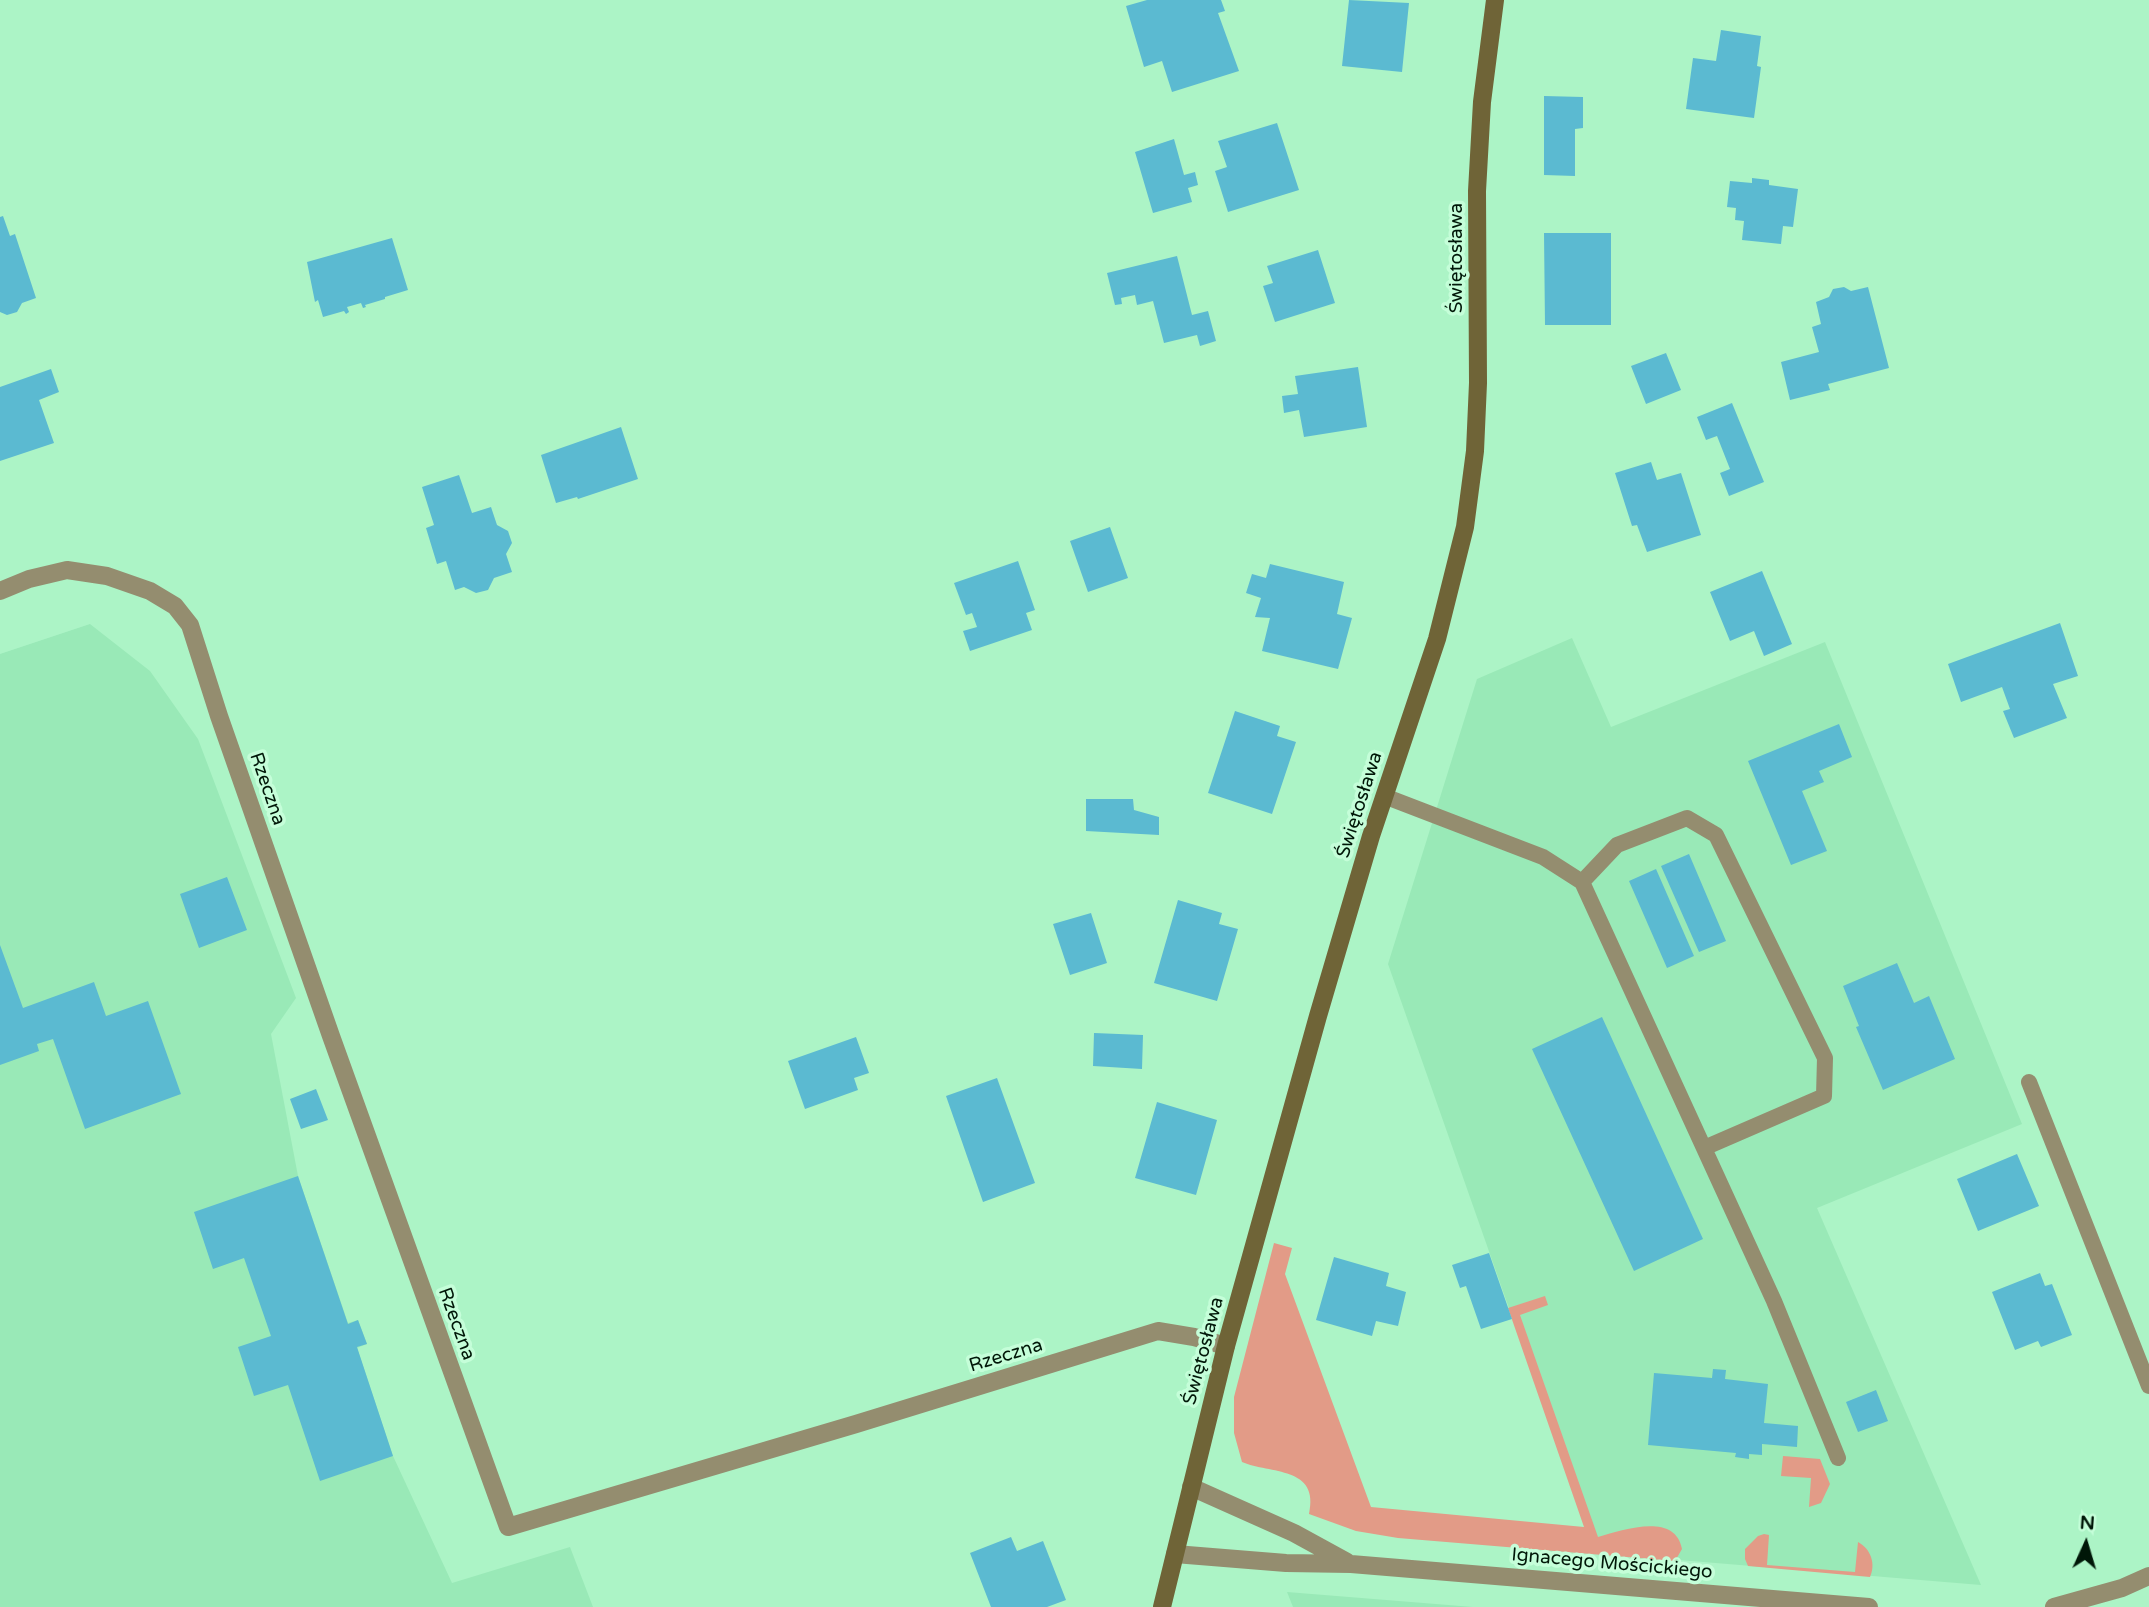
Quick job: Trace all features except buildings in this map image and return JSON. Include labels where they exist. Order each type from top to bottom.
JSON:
[{"type":"street","name":"Świętosława","points":[[1162,1607],[1226,1346],[1318,1016],[1384,796],[1437,639],[1460,551],[1475,451],[1478,383],[1477,191],[1482,102],[1495,0]]},
{"type":"street","name":"Rzeczna","points":[[0,591],[29,579],[67,570],[107,576],[150,590],[174,606],[190,625],[322,1010],[508,1527],[1158,1331],[1226,1346]]},
{"type":"street","name":"Ignacego Mościckiego","points":[[1191,1487],[1294,1533],[1350,1564]]},
{"type":"street","name":"Ignacego Mościckiego","points":[[1175,1553],[1286,1563],[1350,1564],[1869,1607]]},
{"type":"street","points":[[2054,1607],[2122,1588],[2149,1576]]},
{"type":"lane","points":[[1384,796],[1543,857],[1583,882],[1774,1301],[1838,1458]]},
{"type":"lane","points":[[1583,882],[1617,845],[1687,818],[1716,835],[1825,1059],[1824,1096],[1704,1148]]},
{"type":"lane","points":[[2029,1082],[2149,1386]]},
{"type":"shaded area","points":[[90,624],[150,671],[198,739],[296,998],[271,1034],[298,1176],[348,1323],[358,1320],[367,1344],[357,1348],[393,1456],[452,1583],[570,1547],[593,1607],[0,1607],[0,654]]},
{"type":"shaded area","points":[[1572,638],[1611,727],[1825,642],[2022,1124],[1817,1208],[1981,1585],[1595,1553],[1388,964],[1477,679]]},
{"type":"shaded area","points":[[1274,1243],[1292,1248],[1285,1274],[1371,1507],[1584,1527],[1508,1308],[1545,1296],[1548,1305],[1520,1315],[1598,1537],[1646,1526],[1669,1530],[1677,1537],[1682,1549],[1675,1561],[1398,1538],[1356,1531],[1309,1514],[1310,1498],[1307,1487],[1300,1480],[1290,1474],[1242,1462],[1234,1433],[1234,1397]]},
{"type":"shaded area","points":[[1783,1456],[1820,1459],[1830,1484],[1821,1503],[1809,1507],[1811,1478],[1781,1476]]},
{"type":"shaded area","points":[[1769,1535],[1767,1565],[1855,1572],[1858,1542],[1871,1557],[1870,1577],[1748,1566],[1745,1549],[1758,1536]]},
{"type":"shaded area","points":[[1287,1592],[1473,1607],[1293,1607]]}]
